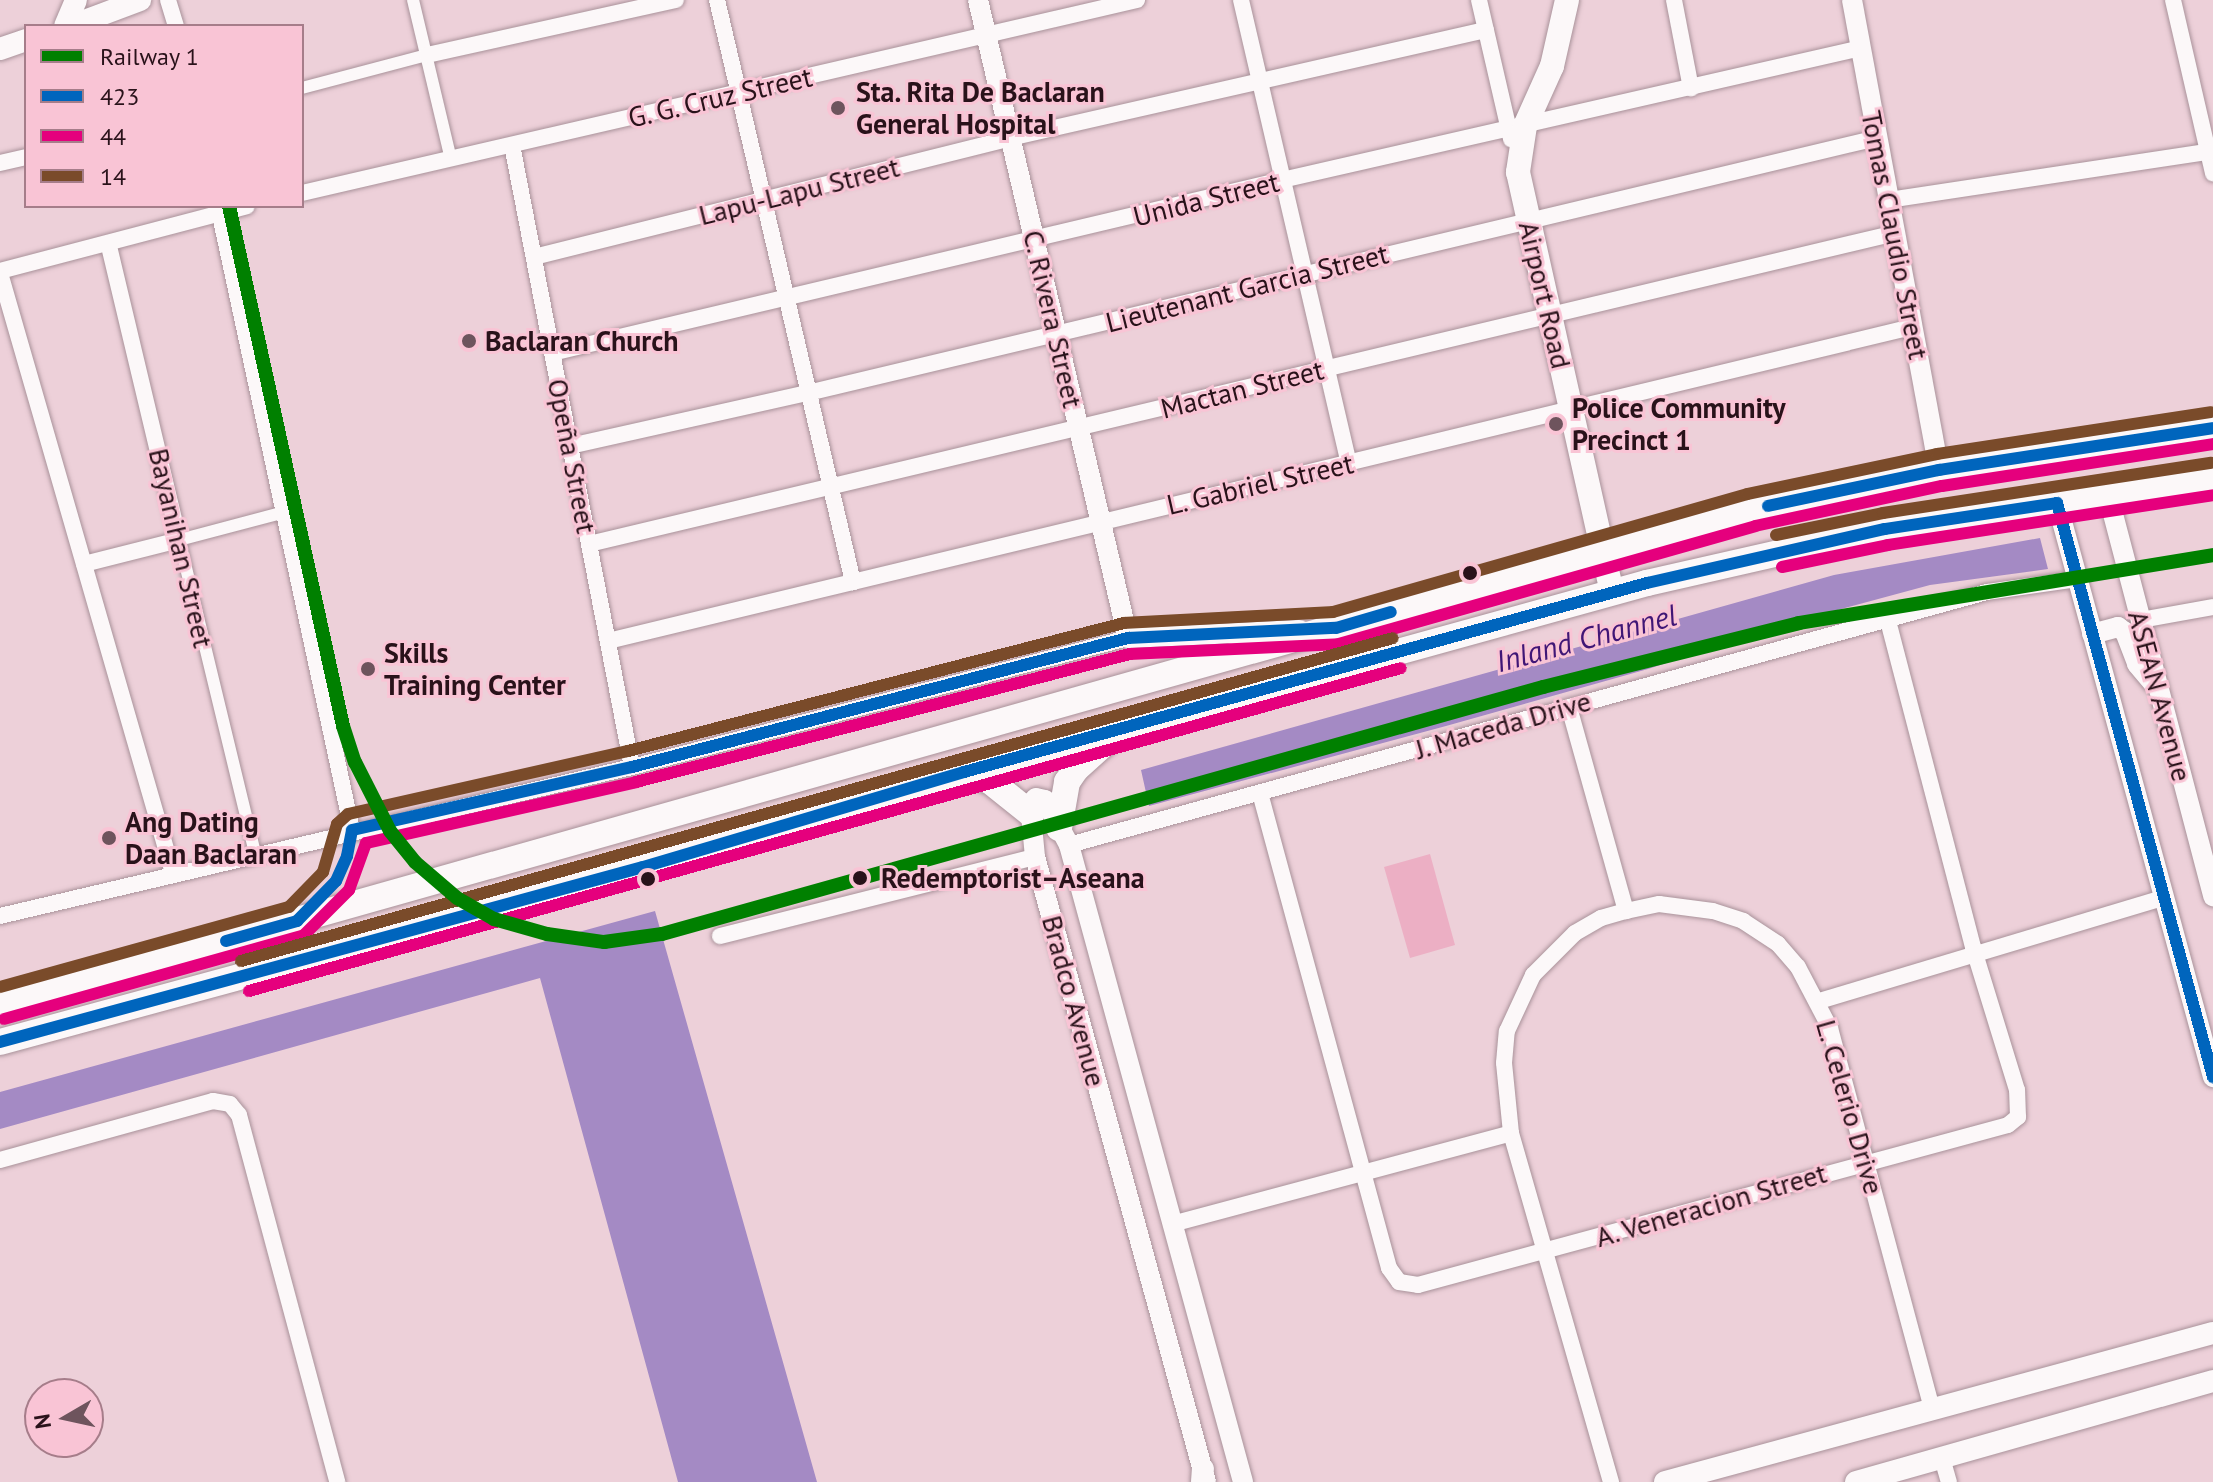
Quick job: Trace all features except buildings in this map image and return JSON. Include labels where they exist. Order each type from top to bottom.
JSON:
[{"type":"highway","points":[[0,1004],[1751,510],[1939,470],[2213,428]]},
{"type":"highway","points":[[0,1042],[643,867],[964,772],[1612,593],[1765,554],[1885,529],[2213,479]]},
{"type":"highway","points":[[1064,837],[1067,782],[1076,769],[1121,729]]},
{"type":"highway","points":[[964,772],[990,781],[1031,814]]},
{"type":"main road","points":[[69,24],[76,0]]},
{"type":"main road","points":[[74,24],[140,0]]},
{"type":"main road","name":"Airport Road","points":[[1567,0],[1552,66],[1517,128],[1518,172],[1612,593]]},
{"type":"main road","points":[[0,49],[24,41]]},
{"type":"main road","points":[[1665,1482],[2213,1333]]},
{"type":"main road","points":[[1856,1482],[2213,1381]]},
{"type":"street","points":[[168,0],[175,24]]},
{"type":"street","points":[[413,0],[451,160]]},
{"type":"street","points":[[304,87],[427,55],[676,0]]},
{"type":"street","points":[[717,0],[853,582]]},
{"type":"street","name":"C. Rivera Street","points":[[978,0],[1128,638]]},
{"type":"street","name":"G. G. Cruz Street","points":[[304,193],[1137,0]]},
{"type":"street","points":[[1241,0],[1349,463]]},
{"type":"street","points":[[1479,0],[1517,128]]},
{"type":"street","points":[[1674,0],[1691,88]]},
{"type":"street","name":"Tomas Claudio Street","points":[[1852,0],[1939,470]]},
{"type":"street","points":[[2173,0],[2213,173]]},
{"type":"street","name":"Lapu-Lapu Street","points":[[534,257],[1010,138],[1486,30]]},
{"type":"street","name":"Unida Street","points":[[552,353],[1282,180],[1861,48]]},
{"type":"street","name":"Lieutenant Garcia Street","points":[[570,446],[808,393],[1877,138]]},
{"type":"street","name":"Opeña Street","points":[[512,145],[632,767]]},
{"type":"street","points":[[1889,200],[2208,152]]},
{"type":"street","points":[[0,163],[24,157]]},
{"type":"street","points":[[173,873],[0,272],[218,209],[352,830]]},
{"type":"street","name":"Mactan Street","points":[[589,544],[1895,233]]},
{"type":"street","name":"Bayanihan Street","points":[[108,243],[255,853]]},
{"type":"street","name":"L. Gabriel Street","points":[[608,641],[1912,327]]},
{"type":"street","name":"ASEAN Avenue","points":[[2108,495],[2211,884]]},
{"type":"street","name":"ASEAN Avenue","points":[[2057,503],[2213,1077]]},
{"type":"street","points":[[84,564],[285,512]]},
{"type":"street","name":"J. Maceda Drive","points":[[1064,837],[1260,793],[1987,592],[2078,579]]},
{"type":"street","points":[[2141,620],[2213,607]]},
{"type":"street","points":[[1887,618],[1976,955]]},
{"type":"street","points":[[2092,634],[2118,627],[2125,632],[2137,664],[2159,690]]},
{"type":"street","points":[[0,916],[352,830],[632,767],[1128,638],[1336,628]]},
{"type":"street","points":[[1569,707],[1626,911]]},
{"type":"street","points":[[1260,793],[1363,1173]]},
{"type":"street","name":"Bradco Avenue","points":[[1204,1478],[1035,857],[1032,800],[1043,799],[1064,837],[1243,1482]]},
{"type":"street","points":[[720,936],[1035,857]]},
{"type":"street","points":[[1819,1001],[2163,898]]},
{"type":"street","name":"L. Celerio Drive","points":[[1611,1482],[1511,1133],[1504,1063],[1507,1031],[1519,1001],[1552,952],[1575,933],[1601,918],[1626,911],[1659,904],[1690,906],[1743,921],[1778,944],[1798,967],[1819,1001],[1830,1028],[1932,1409]]},
{"type":"street","name":"A. Veneracion Street","points":[[1363,1173],[1389,1268],[1401,1283],[1418,1285],[2008,1125],[2018,1117],[2017,1090],[1976,955]]},
{"type":"street","points":[[0,1160],[213,1101],[230,1104],[239,1115],[337,1482]]},
{"type":"street","points":[[1172,1224],[1511,1133]]},
{"type":"street","points":[[1188,1411],[1200,1425],[1207,1447],[1214,1450],[1226,1442],[1226,1420]]},
{"type":"street","points":[[1942,1458],[1949,1482]]},
{"type":"shaded area","points":[[2040,538],[2048,569],[1930,585],[1782,625],[1648,669],[1149,806],[1141,770],[1834,575]]},
{"type":"shaded area","points":[[1430,854],[1455,945],[1410,958],[1384,867]]},
{"type":"shaded area","points":[[655,911],[817,1482],[678,1482],[540,978],[0,1129],[0,1092]]},
{"type":"rail line","name":"1","points":[[229,208],[343,726],[355,762],[390,831],[415,862],[457,898],[494,919],[547,934],[604,942],[662,934],[1543,687],[1799,623],[2213,555]]},
{"type":"transit line","name":"14","points":[[0,987],[289,907],[323,872],[337,824],[348,814],[628,751],[1124,623],[1333,612],[1748,494],[1937,454],[2211,412]]},
{"type":"transit line","name":"423","points":[[1768,506],[1939,470],[2213,428]]},
{"type":"transit line","name":"44","points":[[4,1019],[304,935],[349,890],[366,843],[636,782],[1130,654],[1339,644],[1755,526],[1942,486],[2213,444]]},
{"type":"transit line","name":"14","points":[[1776,535],[1883,513],[2211,463]]},
{"type":"transit line","name":"44","points":[[1782,567],[1888,545],[2213,495]]},
{"type":"transit line","name":"423","points":[[0,1042],[643,867],[964,772],[1647,583],[1885,529],[2057,503],[2213,1077]]},
{"type":"transit line","name":"423","points":[[226,941],[297,921],[336,881],[347,856],[352,830],[632,767],[1128,638],[1336,628],[1391,612]]},
{"type":"transit line","name":"14","points":[[241,961],[1393,638]]},
{"type":"transit line","name":"44","points":[[249,991],[1401,668]]},
{"type":"place","name":"Sta. Rita De Baclaran General Hospital","points":[[838,108]]},
{"type":"place","name":"Baclaran Church","points":[[469,341]]},
{"type":"place","name":"Police Community Precinct 1","points":[[1556,424]]},
{"type":"place","name":"Skills Training Center","points":[[368,669]]},
{"type":"place","name":"Ang Dating Daan Baclaran","points":[[109,838]]},
{"type":"place","name":"Redemptorist–Aseana","points":[[860,878]]},
{"type":"water label","name":"Inland Channel","points":[[1586,638]]}]
